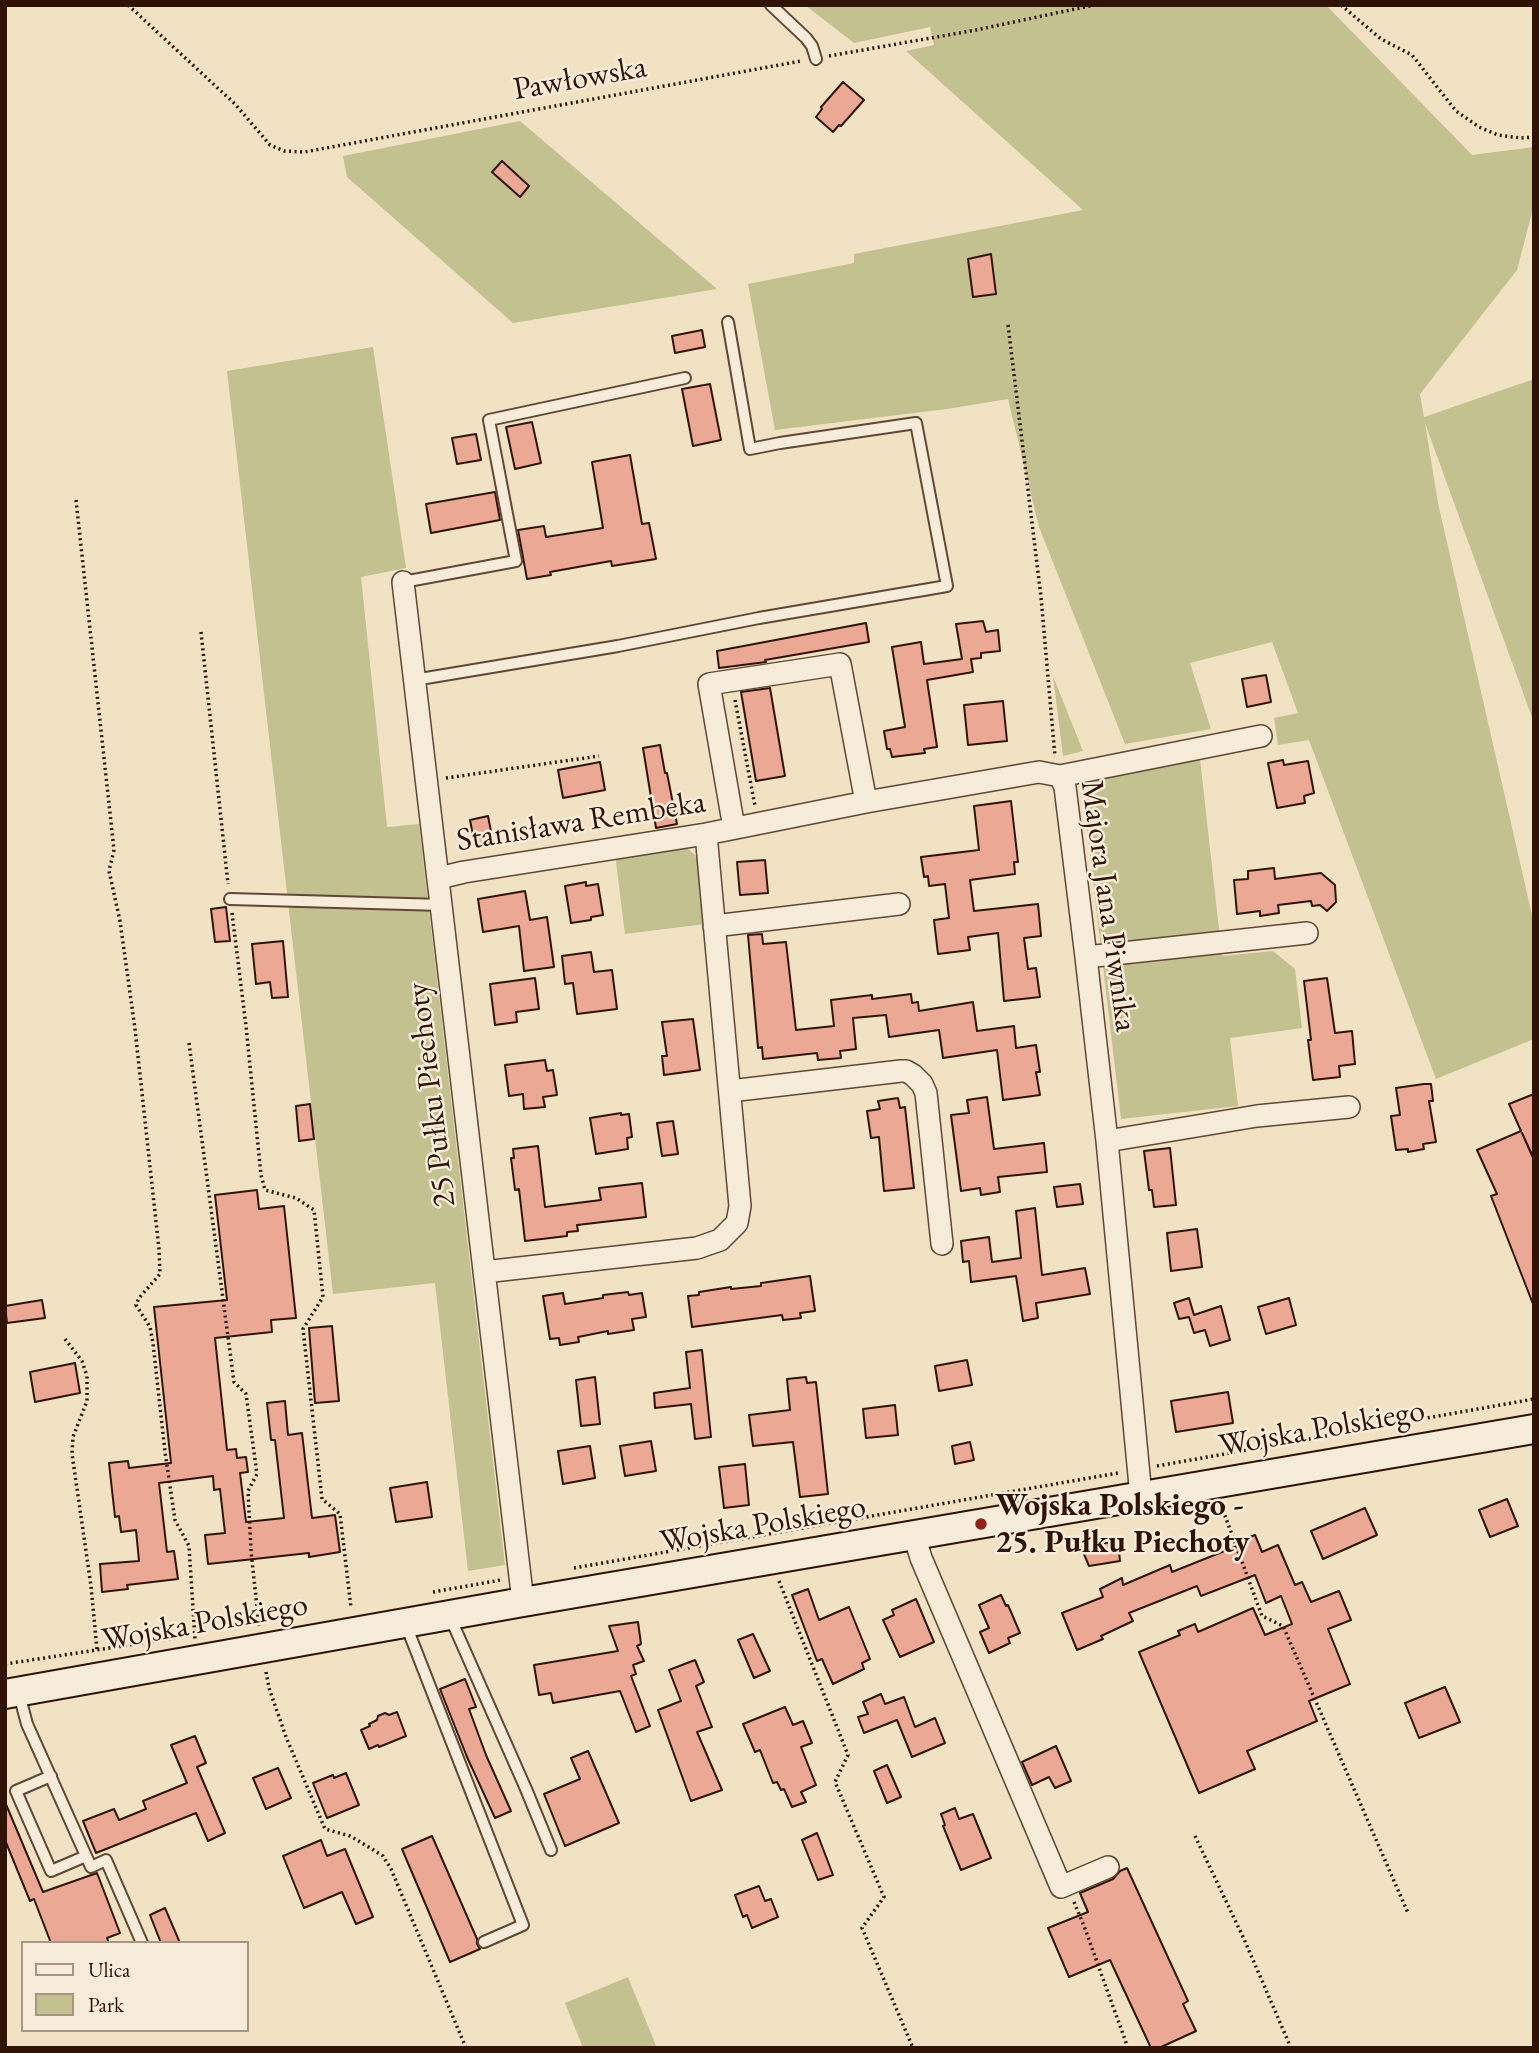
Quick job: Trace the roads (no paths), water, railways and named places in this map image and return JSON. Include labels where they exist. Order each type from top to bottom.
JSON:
[{"type":"main road","name":"Wojska Polskiego","points":[[12,1692],[196,1647],[261,1649],[449,1615],[522,1589],[774,1559],[914,1535],[1140,1483],[1221,1482],[1534,1429]]},
{"type":"street","name":"25 Pułku Piechoty","points":[[403,582],[522,1589]]},
{"type":"street","name":"Stanisława Rembeka","points":[[734,828],[709,684],[840,664],[866,802]]},
{"type":"street","name":"Stanisława Rembeka","points":[[439,878],[706,834],[866,802],[1039,772],[1060,776],[1261,736]]},
{"type":"street","name":"Majora Jana Piwnika","points":[[1060,776],[1065,787],[1107,1141],[1140,1483]]},
{"type":"street","points":[[484,1272],[697,1248],[720,1240],[737,1223],[740,1206],[706,834]]},
{"type":"street","points":[[714,926],[899,904]]},
{"type":"street","points":[[1086,957],[1307,933]]},
{"type":"street","points":[[730,1091],[901,1071],[913,1075],[926,1093],[942,1244]]},
{"type":"street","points":[[1107,1141],[1257,1116],[1349,1107]]},
{"type":"street","points":[[914,1535],[921,1558],[1060,1887],[1108,1867]]},
{"type":"lane","points":[[771,5],[806,38],[816,59]]},
{"type":"lane","points":[[414,680],[947,586],[916,423],[750,449],[728,322]]},
{"type":"lane","points":[[403,582],[516,561],[489,420],[685,378]]},
{"type":"lane","points":[[230,899],[442,905]]},
{"type":"lane","points":[[449,1615],[551,1850]]},
{"type":"lane","points":[[405,1623],[523,1925],[484,1942]]},
{"type":"lane","points":[[12,1692],[91,1867],[106,1860],[141,1941]]},
{"type":"lane","points":[[51,1776],[16,1791],[36,1837],[51,1871],[86,1856]]},
{"type":"place","name":"Wojska Polskiego - 25. Pułku Piechoty","points":[[981,1524]]}]
